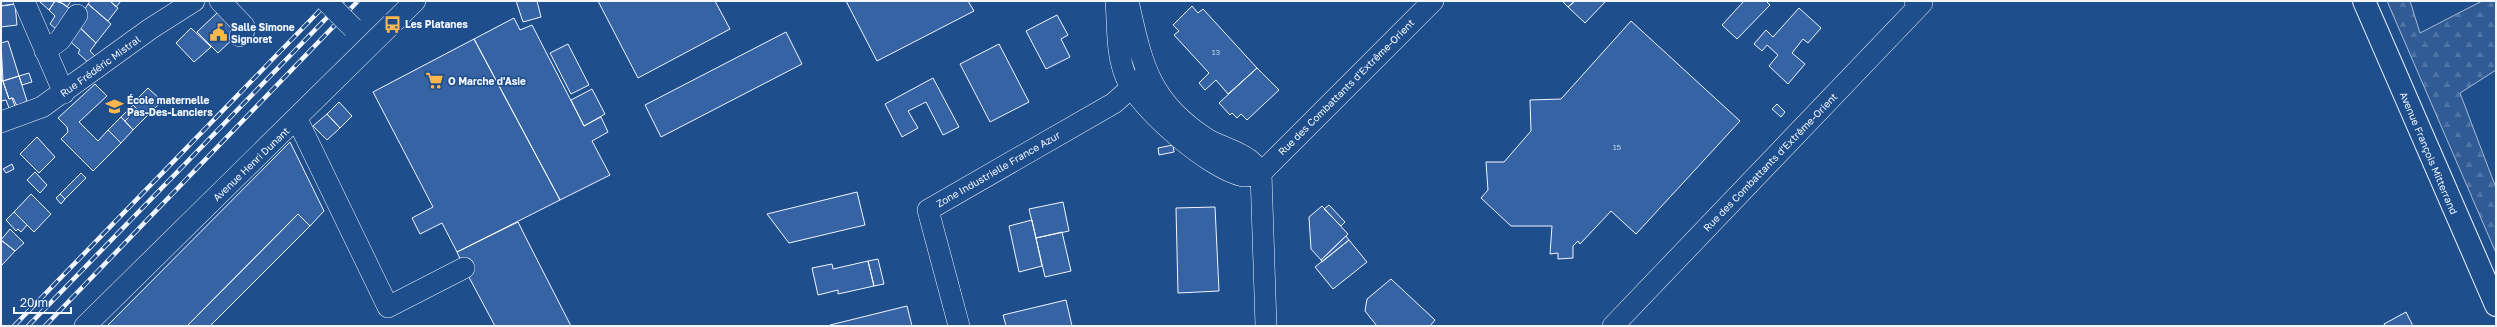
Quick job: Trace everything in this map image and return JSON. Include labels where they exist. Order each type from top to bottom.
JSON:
[{"type":"main road","name":"Avenue François Mitterrand","points":[[2364,1],[2496,305]]},
{"type":"street","points":[[24,1],[64,93]]},
{"type":"street","points":[[220,1],[244,26],[244,31],[240,36]]},
{"type":"street","points":[[326,1],[370,46]]},
{"type":"street","name":"Avenue Henri Dunant","points":[[85,326],[297,119],[415,1]]},
{"type":"street","points":[[1116,1],[1121,61],[1131,88],[1163,123],[1202,154],[1244,176],[1260,173]]},
{"type":"street","points":[[1128,1],[1139,50],[1147,74],[1160,97],[1184,123],[1210,140],[1248,158],[1260,173],[1266,326]]},
{"type":"street","name":"Rue des Combattants d'Extrême-Orient","points":[[1260,173],[1433,1]]},
{"type":"street","name":"Rue des Combattants d'Extrême-Orient","points":[[1613,326],[1922,3],[1915,1]]},
{"type":"street","name":"Rue Frédéric Mistral","points":[[1,122],[42,107],[64,93],[182,4]]},
{"type":"street","points":[[45,51],[60,40],[77,16]]},
{"type":"street","name":"Zone Industrielle France Azur","points":[[959,326],[928,210],[1114,103],[1147,74]]},
{"type":"street","points":[[297,119],[388,307],[464,268]]},
{"type":"green space","points":[[2387,1],[2410,1],[2420,33],[2482,1],[2496,1],[2496,70],[2460,93],[2496,188],[2496,253]]},
{"type":"building","points":[[1,1],[15,1],[15,4],[1,6]]},
{"type":"building","points":[[39,1],[55,1],[49,10]]},
{"type":"building","points":[[55,1],[64,4],[75,13],[61,33],[50,24],[55,16],[49,10]]},
{"type":"building","points":[[59,1],[71,1],[67,7]]},
{"type":"building","points":[[90,1],[110,1],[118,8],[108,21],[88,4]]},
{"type":"building","points":[[110,1],[121,1],[116,7]]},
{"type":"building","points":[[516,1],[537,1],[541,17],[523,22]]},
{"type":"building","points":[[598,1],[715,1],[730,29],[638,78]]},
{"type":"building","points":[[846,1],[968,1],[974,11],[877,61]]},
{"type":"building","points":[[1562,1],[1575,1],[1568,7]]},
{"type":"building","points":[[1575,1],[1606,1],[1585,23],[1568,7]]},
{"type":"building","points":[[1744,1],[1766,1],[1770,5],[1737,39],[1722,25]]},
{"type":"building","points":[[15,4],[17,25],[1,27],[1,6]]},
{"type":"building","points":[[88,4],[111,24],[96,43],[76,24]]},
{"type":"building","points":[[1192,6],[1198,13],[1203,9],[1257,68],[1228,94],[1216,80],[1205,90],[1199,83],[1209,73],[1174,35],[1179,31],[1173,25]]},
{"type":"building","points":[[1799,8],[1821,28],[1808,43],[1803,39],[1792,53],[1805,64],[1788,84],[1769,66],[1778,55],[1767,45],[1762,51],[1754,44],[1766,30],[1773,37]]},
{"type":"building","name":"Salle Simone Signoret","points":[[217,13],[238,34],[218,53],[197,32]]},
{"type":"building","points":[[1057,15],[1068,35],[1061,39],[1070,57],[1046,69],[1026,31]]},
{"type":"building","points":[[514,18],[520,30],[532,25],[584,126],[601,117],[608,132],[592,141],[610,175],[560,200],[474,39]]},
{"type":"building","points":[[1631,21],[1740,121],[1636,234],[1611,211],[1580,244],[1578,241],[1573,246],[1573,258],[1558,259],[1558,253],[1550,254],[1552,226],[1511,226],[1481,198],[1488,190],[1486,162],[1504,162],[1531,131],[1530,100],[1561,99]]},
{"type":"building","points":[[76,24],[96,43],[90,51],[96,57],[91,65],[78,53],[80,50],[66,38]]},
{"type":"building","points":[[191,28],[211,47],[194,62],[176,43]]},
{"type":"building","points":[[786,32],[802,64],[661,137],[645,105]]},
{"type":"building","points":[[474,39],[560,200],[457,252],[442,223],[420,234],[412,218],[433,207],[373,92]]},
{"type":"building","points":[[8,41],[19,76],[3,81],[1,43]]},
{"type":"building","points":[[568,44],[589,85],[571,94],[550,53]]},
{"type":"building","points":[[999,44],[1029,102],[990,122],[960,64]]},
{"type":"building","points":[[1257,68],[1279,90],[1247,120],[1241,114],[1237,118],[1232,113],[1230,115],[1219,103]]},
{"type":"building","points":[[29,73],[32,82],[22,85],[19,76]]},
{"type":"building","points":[[1,76],[9,99],[12,98],[15,106],[9,108],[6,100],[1,101]]},
{"type":"building","points":[[19,76],[27,101],[17,106],[13,98],[9,99],[3,81]]},
{"type":"building","points":[[933,78],[959,127],[943,135],[926,102],[908,111],[918,128],[902,137],[885,104]]},
{"type":"building","points":[[95,84],[107,96],[79,122],[98,141],[108,130],[121,143],[93,171],[61,139],[68,132],[67,127],[58,118]]},
{"type":"building","points":[[148,88],[162,101],[133,130],[125,121],[137,109],[132,104]]},
{"type":"building","points":[[592,89],[605,114],[584,126],[571,100]]},
{"type":"building","points":[[339,102],[352,116],[340,128],[327,114]]},
{"type":"building","points":[[1777,104],[1785,112],[1781,117],[1772,109]]},
{"type":"building","points":[[133,105],[137,109],[125,121],[121,117]]},
{"type":"building","points":[[327,114],[340,128],[327,140],[313,126]]},
{"type":"building","points":[[121,117],[133,130],[121,143],[108,130]]},
{"type":"building","points":[[37,137],[55,157],[39,173],[20,154]]},
{"type":"building","points":[[290,142],[324,211],[310,226],[298,214],[187,326],[107,326]]},
{"type":"building","points":[[1173,145],[1174,152],[1159,155],[1158,148]]},
{"type":"building","points":[[12,164],[14,169],[6,173],[3,169]]},
{"type":"building","points":[[35,172],[47,185],[40,193],[27,180]]},
{"type":"building","points":[[81,173],[86,178],[65,199],[60,194]]},
{"type":"building","points":[[857,192],[865,225],[789,243],[767,214]]},
{"type":"building","points":[[31,194],[51,214],[34,232],[14,212]]},
{"type":"building","points":[[60,194],[65,199],[61,204],[56,198]]},
{"type":"building","points":[[1063,202],[1069,231],[1036,238],[1029,209]]},
{"type":"building","points":[[1329,205],[1345,222],[1341,226],[1324,209]]},
{"type":"building","points":[[1322,206],[1348,234],[1321,260],[1311,249],[1309,217]]},
{"type":"building","points":[[1215,207],[1219,291],[1178,293],[1176,208]]},
{"type":"building","points":[[14,212],[27,225],[21,232],[18,229],[16,231],[6,220]]},
{"type":"building","points":[[298,214],[310,226],[210,326],[187,326]]},
{"type":"building","points":[[1032,220],[1042,266],[1019,272],[1009,226]]},
{"type":"building","points":[[518,222],[571,326],[495,326],[464,268],[457,252]]},
{"type":"building","points":[[10,229],[24,243],[15,251],[1,240]]},
{"type":"building","points":[[1062,232],[1071,271],[1045,277],[1036,238]]},
{"type":"building","points":[[1346,236],[1349,240],[1322,262],[1321,260]]},
{"type":"building","points":[[1,240],[15,251],[1,266]]},
{"type":"building","points":[[1349,240],[1367,262],[1333,289],[1315,267]]},
{"type":"building","points":[[878,259],[884,284],[874,286],[868,261]]},
{"type":"building","points":[[868,261],[874,286],[838,294],[838,290],[818,295],[812,268],[832,264],[833,269]]},
{"type":"building","points":[[1391,279],[1435,320],[1430,326],[1377,326],[1365,311],[1367,299]]},
{"type":"building","points":[[1066,300],[1072,326],[1006,326],[1003,315]]},
{"type":"building","points":[[907,306],[912,326],[830,325]]},
{"type":"building","points":[[2406,312],[2413,326],[2385,326],[2384,324]]},
{"type":"railway","points":[[14,326],[329,1]]},
{"type":"railway","points":[[28,326],[343,1]]},
{"type":"railway","points":[[45,326],[358,1]]},
{"type":"place","name":"Les Platanes","points":[[392,24]]},
{"type":"place","name":"Salle Simone Signoret","points":[[218,33]]},
{"type":"place","name":"O Marche d'Asie","points":[[435,81]]},
{"type":"place","name":"École maternelle Pas-Des-Lanciers","points":[[114,106]]}]
